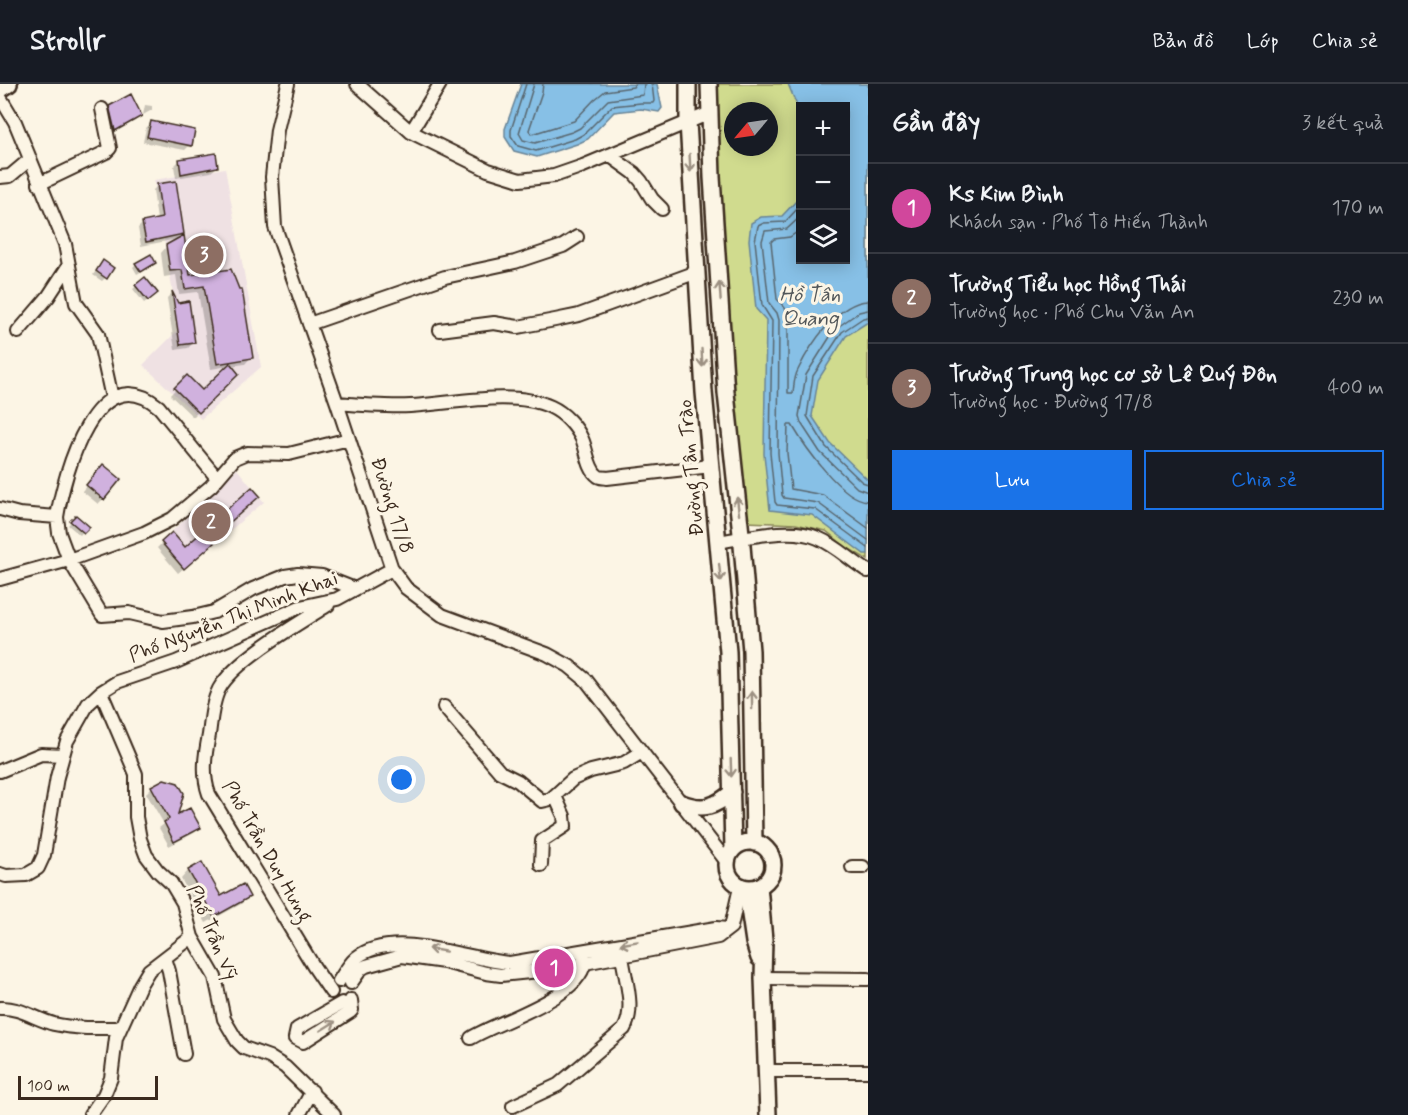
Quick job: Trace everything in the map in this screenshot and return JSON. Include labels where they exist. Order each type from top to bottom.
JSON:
[{"type":"main road","points":[[0,89],[9,84]]},
{"type":"main road","name":"Đường Tân Trào","points":[[688,84],[688,122],[697,272],[717,542],[728,652],[732,792],[730,855]]},
{"type":"main road","points":[[709,84],[726,393],[742,539],[751,651],[754,843]]},
{"type":"main road","points":[[682,803],[694,808],[705,808],[720,802],[732,792]]},
{"type":"main road","points":[[747,843],[754,843],[767,850],[772,864],[770,875],[749,887],[729,876],[730,855],[747,843]]},
{"type":"main road","points":[[749,887],[754,942],[763,974],[768,1115]]},
{"type":"street","points":[[0,89],[3,84]]},
{"type":"street","name":"Đường 17/8","points":[[288,84],[277,130],[272,177],[275,228],[337,403],[392,569],[406,588],[442,615],[547,654],[569,666],[585,680],[682,803],[730,855]]},
{"type":"street","points":[[357,84],[411,132],[488,170],[520,180],[554,176],[710,113]]},
{"type":"street","points":[[411,132],[440,84]]},
{"type":"street","points":[[0,97],[15,122],[65,244],[76,303],[98,334],[112,398]]},
{"type":"street","points":[[39,184],[110,148],[102,109]]},
{"type":"street","points":[[609,155],[634,173],[662,209]]},
{"type":"street","points":[[0,177],[10,176],[29,160]]},
{"type":"street","points":[[309,324],[445,277],[487,270],[516,262],[563,246],[577,237]]},
{"type":"street","points":[[18,332],[48,297],[69,265]]},
{"type":"street","points":[[440,330],[494,323],[518,327],[579,315],[697,272]]},
{"type":"street","points":[[217,478],[159,407],[149,399],[127,394],[112,398],[95,414],[81,437],[62,488],[57,517],[58,533],[69,560],[102,615],[129,613],[163,621],[193,617],[214,612],[253,589],[285,576],[298,574],[322,576],[355,589]]},
{"type":"street","points":[[337,403],[407,406],[465,400],[525,399],[551,407],[568,419],[582,438],[592,470],[598,476],[607,478],[711,466]]},
{"type":"street","points":[[0,579],[69,560],[144,533],[172,519],[196,500],[235,458],[247,453],[289,454],[349,440]]},
{"type":"street","points":[[0,509],[19,514],[57,517]]},
{"type":"street","points":[[717,542],[780,534],[817,537],[868,572]]},
{"type":"street","name":"Phố Nguyễn Thị Minh Khai","points":[[0,874],[6,876],[26,874],[38,868],[44,855],[63,755],[76,722],[88,704],[101,692],[117,682],[176,662],[300,607],[337,599],[392,569]]},
{"type":"street","name":"Phố Trần Duy Hưng","points":[[331,992],[209,794],[204,770],[214,700],[220,687],[234,671],[264,646],[337,599]]},
{"type":"street","name":"Phố Trần Vỹ","points":[[101,692],[136,774],[136,817],[146,855],[178,893],[183,903],[192,937],[211,970],[224,1019],[237,1041],[251,1052],[277,1061],[312,1091],[334,1115]]},
{"type":"street","points":[[444,707],[500,772],[518,781],[542,801],[555,796],[573,779],[591,771],[624,764],[642,752]]},
{"type":"street","points":[[0,771],[40,754],[63,755]]},
{"type":"street","points":[[541,865],[542,841],[565,826],[564,816],[555,796]]},
{"type":"street","points":[[585,957],[622,956],[718,937],[731,927],[749,887]]},
{"type":"street","points":[[345,982],[354,990],[346,1002],[336,1001],[331,992],[333,986],[345,982],[366,966],[402,956],[444,962],[501,975],[549,970],[585,957],[716,928],[728,929]]},
{"type":"street","points":[[90,1115],[111,1078],[114,1048],[120,1028],[149,970],[192,937]]},
{"type":"street","points":[[513,1106],[558,1085],[624,1029],[629,1021],[630,1010],[622,956]]},
{"type":"street","points":[[471,1038],[483,1030],[561,994],[574,984],[585,957]]},
{"type":"street","points":[[165,958],[184,1054]]},
{"type":"street","points":[[763,974],[868,979]]},
{"type":"street","points":[[0,1008],[20,1010],[53,1023],[81,1029],[120,1028]]},
{"type":"street","points":[[766,1071],[868,1071]]},
{"type":"street","points":[[299,1115],[312,1091]]},
{"type":"shaded area","points":[[225,168],[261,367],[201,419],[143,365],[179,329],[154,180]]},
{"type":"shaded area","points":[[237,469],[264,502],[184,569],[161,542]]},
{"type":"green space","points":[[716,84],[868,84],[868,560],[846,547],[826,531],[796,524],[746,522],[712,177]]},
{"type":"water","points":[[521,84],[657,84],[662,108],[659,112],[641,109],[614,112],[588,139],[537,157],[514,151],[505,137],[505,129]]},
{"type":"water","name":"Hồ Tân Quang","points":[[788,84],[868,84],[868,322],[846,336],[818,380],[812,416],[830,443],[868,480],[868,554],[864,554],[812,515],[770,510],[764,454],[766,320],[756,309],[749,240],[751,223],[761,217],[782,216],[796,201],[796,264],[850,264],[850,102],[796,103]]},
{"type":"building","points":[[131,94],[142,116],[115,131],[109,106]]},
{"type":"building","points":[[151,121],[195,130],[192,146],[147,137]]},
{"type":"building","points":[[216,153],[218,167],[181,174],[179,159]]},
{"type":"building","points":[[176,181],[184,234],[146,242],[142,222],[162,218],[157,184]]},
{"type":"building","points":[[184,235],[190,275],[231,269],[239,289],[242,289],[253,358],[217,364],[204,286],[185,289],[182,270],[170,271],[166,245]]},
{"type":"building","points":[[151,254],[156,263],[141,272],[135,263]]},
{"type":"building","points":[[103,260],[114,268],[107,279],[96,271]]},
{"type":"building","points":[[145,277],[158,293],[148,301],[135,285]]},
{"type":"building","points":[[172,291],[178,303],[189,301],[195,343],[180,345]]},
{"type":"building","points":[[230,363],[239,374],[199,413],[174,388],[187,375],[202,390]]},
{"type":"building","points":[[103,464],[121,479],[104,500],[86,485]]},
{"type":"building","points":[[252,487],[260,496],[211,539],[214,543],[184,569],[161,542],[172,532],[185,547]]},
{"type":"building","points":[[76,515],[90,527],[84,533],[70,521]]},
{"type":"building","points":[[164,779],[178,783],[184,793],[178,814],[190,808],[201,828],[174,842],[164,822],[169,819],[151,786]]},
{"type":"building","points":[[202,862],[221,896],[243,884],[250,897],[214,917],[188,870]]},
{"type":"place","name":"Trường Trung học cơ sở Lê Quý Đôn","points":[[204,255]]},
{"type":"place","name":"Trường Tiểu học Hồng Thái","points":[[211,522]]},
{"type":"place","name":"Ks Kim Bình","points":[[554,968]]}]
